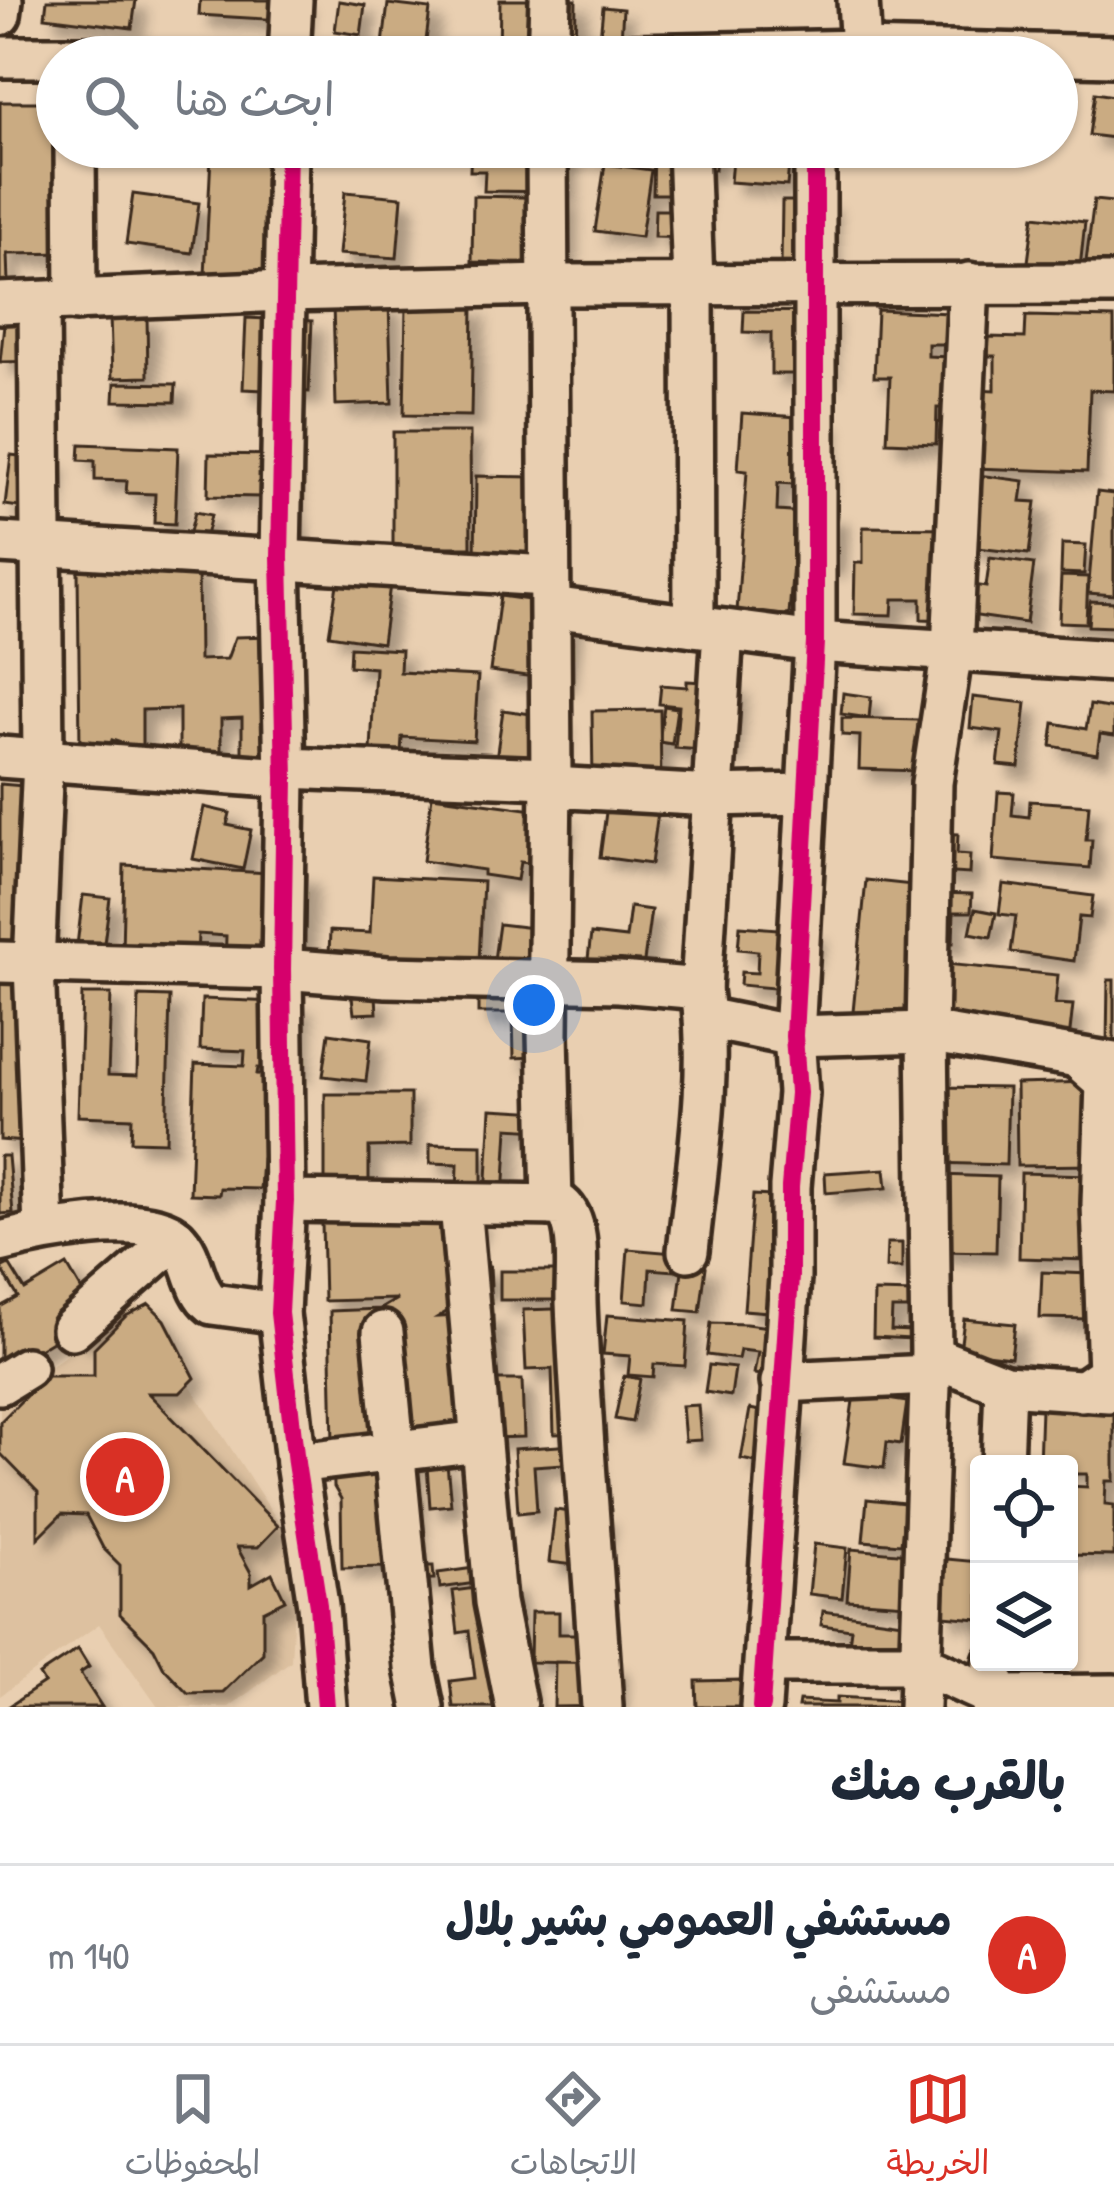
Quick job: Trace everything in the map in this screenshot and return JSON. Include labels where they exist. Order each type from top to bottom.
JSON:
[{"type":"street","points":[[0,15],[2,0]]},
{"type":"street","points":[[291,36],[292,0]]},
{"type":"street","points":[[548,36],[550,0]]},
{"type":"street","points":[[858,0],[860,36]]},
{"type":"street","points":[[1078,55],[1114,56]]},
{"type":"street","points":[[0,57],[36,57]]},
{"type":"street","points":[[44,1230],[17,963],[43,760],[38,302],[69,168]]},
{"type":"street","points":[[288,168],[280,557],[285,1201],[279,1312],[318,1605],[326,1707]]},
{"type":"street","points":[[547,168],[552,1205]]},
{"type":"street","points":[[688,1252],[704,1103],[712,796],[689,168]]},
{"type":"street","points":[[761,1707],[798,1093],[794,1036],[815,642],[815,168]]},
{"type":"street","points":[[38,302],[693,282],[1114,284]]},
{"type":"street","points":[[919,1707],[930,1365],[927,1032],[932,783],[952,650],[969,283]]},
{"type":"street","points":[[0,543],[280,557],[549,592],[709,628],[815,642],[1114,661]]},
{"type":"street","points":[[0,757],[551,782],[712,796],[806,794]]},
{"type":"street","points":[[17,963],[549,980],[704,1004],[794,1036],[927,1032],[1098,1062],[1106,1084],[1102,1204],[1108,1373],[1098,1392],[1005,1385],[930,1365],[781,1382]]},
{"type":"street","points":[[285,1201],[561,1205],[568,1211],[574,1239],[580,1404],[602,1707]]},
{"type":"street","points":[[460,1205],[496,1602],[516,1707]]},
{"type":"street","points":[[0,1242],[44,1230],[161,1228],[187,1252],[205,1299],[212,1304],[279,1312]]},
{"type":"street","points":[[72,1329],[176,1238]]},
{"type":"street","points":[[383,1332],[415,1668],[423,1707]]},
{"type":"street","points":[[1002,1455],[1005,1385]]},
{"type":"street","points":[[296,1462],[480,1441]]},
{"type":"street","points":[[765,1663],[919,1663],[993,1688],[1102,1699]]},
{"type":"shaded area","points":[[138,1304],[297,1551],[291,1661],[229,1707],[158,1707],[99,1624],[0,1696],[0,1402]]},
{"type":"building","points":[[47,0],[136,0],[132,28],[45,17]]},
{"type":"building","points":[[200,0],[301,0],[299,21],[199,15]]},
{"type":"building","points":[[500,0],[576,0],[575,36],[499,36]]},
{"type":"building","points":[[339,1],[365,5],[361,35],[335,31]]},
{"type":"building","points":[[388,4],[430,9],[427,36],[384,36]]},
{"type":"building","points":[[603,7],[623,9],[621,36],[600,36]]},
{"type":"building","points":[[1095,93],[1114,96],[1114,138],[1089,135]]},
{"type":"building","points":[[0,102],[36,102],[36,168],[60,168],[74,253],[7,254],[8,282],[0,282]]},
{"type":"building","points":[[210,168],[269,168],[266,217],[273,217],[270,278],[205,275]]},
{"type":"building","points":[[567,168],[566,192],[484,191],[485,171],[470,171]]},
{"type":"building","points":[[604,168],[651,170],[641,237],[595,231]]},
{"type":"building","points":[[654,168],[715,168],[697,169],[694,238],[654,237],[655,210],[668,210],[668,194],[653,194]]},
{"type":"building","points":[[731,168],[789,168],[787,186],[730,182]]},
{"type":"building","points":[[345,192],[402,197],[397,258],[339,254]]},
{"type":"building","points":[[133,194],[199,203],[192,253],[126,244]]},
{"type":"building","points":[[473,196],[566,198],[565,265],[472,262]]},
{"type":"building","points":[[1094,200],[1114,202],[1114,265],[1086,262]]},
{"type":"building","points":[[782,201],[829,201],[828,266],[781,266]]},
{"type":"building","points":[[1034,216],[1085,222],[1080,268],[1028,262]]},
{"type":"building","points":[[389,303],[392,403],[336,405],[333,305]]},
{"type":"building","points":[[406,306],[473,307],[471,416],[404,415]]},
{"type":"building","points":[[877,310],[951,313],[949,344],[928,344],[928,356],[950,357],[948,408],[937,408],[936,444],[887,442],[890,377],[874,377]]},
{"type":"building","points":[[744,311],[827,312],[826,374],[771,374],[771,333],[743,332]]},
{"type":"building","points":[[147,315],[148,377],[112,378],[110,316]]},
{"type":"building","points":[[1026,316],[1114,318],[1114,391],[1090,390],[1087,472],[973,468],[975,389],[995,390],[995,356],[988,356],[989,337],[1025,338]]},
{"type":"building","points":[[246,318],[312,321],[309,392],[243,389]]},
{"type":"building","points":[[43,323],[44,361],[0,362],[4,324]]},
{"type":"building","points":[[115,383],[176,384],[175,402],[114,401]]},
{"type":"building","points":[[742,413],[826,419],[821,486],[778,483],[777,511],[838,515],[834,565],[793,562],[789,615],[737,612],[747,471],[738,470]]},
{"type":"building","points":[[393,432],[470,432],[471,547],[393,547]]},
{"type":"building","points":[[80,444],[178,448],[175,524],[154,523],[155,494],[126,493],[127,481],[95,480],[95,461],[79,460]]},
{"type":"building","points":[[209,454],[286,455],[298,539],[259,538],[260,497],[208,496]]},
{"type":"building","points":[[11,455],[53,460],[47,511],[5,505]]},
{"type":"building","points":[[978,475],[1024,481],[1021,501],[1036,502],[1029,554],[969,547]]},
{"type":"building","points":[[476,476],[534,477],[533,567],[475,567]]},
{"type":"building","points":[[1097,492],[1114,494],[1114,595],[1088,593]]},
{"type":"building","points":[[195,512],[211,515],[206,536],[190,532]]},
{"type":"building","points":[[863,527],[951,528],[949,620],[921,619],[921,599],[893,599],[892,615],[854,614],[855,563],[863,563]]},
{"type":"building","points":[[1062,544],[1086,545],[1084,574],[1061,573]]},
{"type":"building","points":[[990,558],[1034,564],[1026,623],[970,615],[974,585],[986,587]]},
{"type":"building","points":[[198,568],[199,660],[227,659],[235,637],[272,636],[271,767],[242,767],[242,718],[221,719],[221,763],[179,754],[179,709],[142,710],[142,750],[112,740],[106,757],[80,748],[78,570]]},
{"type":"building","points":[[1061,576],[1088,577],[1086,623],[1059,622]]},
{"type":"building","points":[[338,578],[390,585],[382,643],[329,635]]},
{"type":"building","points":[[500,596],[573,606],[563,681],[490,671]]},
{"type":"building","points":[[1090,601],[1114,602],[1114,627],[1088,626]]},
{"type":"building","points":[[350,647],[401,650],[400,672],[478,676],[474,741],[402,737],[401,753],[371,751],[375,668],[349,666]]},
{"type":"building","points":[[687,681],[736,684],[730,752],[675,748],[679,706],[659,704],[661,685],[687,687]]},
{"type":"building","points":[[843,693],[871,697],[869,718],[841,714]]},
{"type":"building","points":[[973,697],[1026,703],[1019,767],[998,765],[1002,732],[970,728]]},
{"type":"building","points":[[1090,705],[1114,709],[1114,736],[1100,734],[1097,754],[1051,746],[1054,723],[1086,729]]},
{"type":"building","points":[[664,706],[677,708],[672,744],[659,742]]},
{"type":"building","points":[[503,710],[559,718],[551,774],[495,766]]},
{"type":"building","points":[[660,710],[661,782],[593,782],[592,711]]},
{"type":"building","points":[[842,718],[918,720],[917,771],[859,769],[860,736],[842,735]]},
{"type":"building","points":[[0,784],[48,788],[47,956],[0,951]]},
{"type":"building","points":[[998,792],[1014,793],[1012,815],[1029,817],[1030,801],[1089,805],[1090,868],[993,860]]},
{"type":"building","points":[[432,796],[563,814],[556,867],[520,862],[517,880],[423,861]]},
{"type":"building","points":[[607,805],[658,812],[651,864],[600,857]]},
{"type":"building","points":[[204,807],[230,813],[227,825],[251,830],[243,869],[193,859]]},
{"type":"building","points":[[938,833],[958,834],[957,854],[970,855],[969,874],[937,872]]},
{"type":"building","points":[[124,865],[306,875],[304,953],[225,967],[226,936],[198,934],[197,957],[122,953]]},
{"type":"building","points":[[373,876],[483,882],[479,961],[329,954],[330,931],[370,933]]},
{"type":"building","points":[[866,880],[922,886],[915,961],[1058,975],[1055,1004],[1073,1005],[1069,1040],[853,1012]]},
{"type":"building","points":[[1003,884],[1093,896],[1090,918],[1079,917],[1074,961],[1011,952],[1016,916],[999,914]]},
{"type":"building","points":[[936,893],[972,894],[971,912],[954,912],[953,943],[935,942]]},
{"type":"building","points":[[83,895],[110,898],[102,958],[76,954]]},
{"type":"building","points":[[630,907],[651,910],[641,983],[586,975],[591,934],[626,938]]},
{"type":"building","points":[[975,909],[996,913],[991,937],[970,933]]},
{"type":"building","points":[[499,924],[550,930],[529,972],[493,967]]},
{"type":"building","points":[[740,926],[816,932],[794,990],[740,985],[741,972],[757,973],[758,951],[738,949]]},
{"type":"building","points":[[1108,980],[1114,980],[1114,1045],[1107,1045]]},
{"type":"building","points":[[0,982],[35,984],[39,1143],[0,1140]]},
{"type":"building","points":[[82,994],[111,994],[108,1075],[137,1076],[139,996],[170,997],[166,1142],[131,1141],[132,1118],[78,1116]]},
{"type":"building","points":[[376,995],[377,1013],[354,1014],[352,997]]},
{"type":"building","points":[[478,998],[525,998],[525,1019],[539,1019],[535,1057],[514,1058],[513,1013],[478,1013]]},
{"type":"building","points":[[202,999],[301,1003],[298,1070],[258,1068],[257,1074],[287,1075],[278,1160],[262,1159],[260,1189],[220,1188],[219,1195],[190,1194],[195,1064],[244,1066],[245,1051],[200,1049]]},
{"type":"building","points":[[329,1033],[371,1039],[366,1081],[323,1076]]},
{"type":"building","points":[[1094,1082],[1096,1165],[1017,1166],[1016,1084]]},
{"type":"building","points":[[935,1087],[1008,1088],[1006,1165],[934,1163]]},
{"type":"building","points":[[325,1094],[410,1094],[410,1146],[369,1147],[369,1193],[325,1193]]},
{"type":"building","points":[[491,1109],[560,1113],[540,1130],[508,1128],[504,1197],[486,1196]]},
{"type":"building","points":[[430,1144],[482,1145],[482,1196],[457,1196],[458,1164],[430,1163]]},
{"type":"building","points":[[0,1156],[8,1156],[13,1213],[0,1214]]},
{"type":"building","points":[[885,1169],[887,1188],[826,1193],[825,1173]]},
{"type":"building","points":[[1021,1173],[1090,1175],[1088,1260],[1019,1258]]},
{"type":"building","points":[[940,1175],[998,1177],[996,1252],[938,1251]]},
{"type":"building","points":[[753,1195],[771,1196],[795,1314],[744,1310]]},
{"type":"building","points":[[479,1219],[452,1267],[490,1266],[491,1285],[438,1317],[493,1315],[494,1380],[522,1380],[524,1437],[489,1438],[413,1464],[416,1566],[433,1566],[434,1579],[394,1580],[386,1567],[342,1568],[341,1499],[334,1487],[330,1311],[380,1309],[397,1299],[324,1301],[322,1223]]},
{"type":"building","points":[[887,1243],[902,1243],[902,1268],[886,1268]]},
{"type":"building","points":[[628,1249],[675,1253],[674,1271],[650,1269],[648,1303],[624,1301]]},
{"type":"building","points":[[683,1263],[706,1267],[700,1312],[677,1310]]},
{"type":"building","points":[[9,1264],[25,1290],[67,1265],[85,1296],[99,1287],[117,1318],[79,1341],[72,1329],[0,1372],[0,1307],[18,1297],[1,1268]]},
{"type":"building","points":[[500,1271],[570,1271],[570,1300],[500,1300]]},
{"type":"building","points":[[1042,1272],[1090,1274],[1089,1319],[1040,1318]]},
{"type":"building","points":[[874,1292],[915,1293],[914,1309],[892,1309],[891,1330],[912,1331],[912,1339],[873,1337]]},
{"type":"building","points":[[149,1304],[165,1320],[195,1378],[180,1393],[148,1393],[278,1526],[258,1547],[237,1547],[251,1573],[251,1585],[272,1573],[285,1600],[263,1611],[263,1653],[223,1692],[188,1693],[120,1614],[120,1565],[103,1548],[86,1515],[62,1514],[38,1538],[38,1492],[0,1453],[0,1422],[46,1376],[94,1376],[94,1348],[126,1316]]},
{"type":"building","points":[[583,1308],[592,1433],[554,1434],[552,1369],[526,1370],[523,1310]]},
{"type":"building","points":[[607,1315],[688,1321],[685,1366],[654,1364],[653,1377],[628,1375],[630,1356],[603,1354]]},
{"type":"building","points":[[964,1319],[1015,1324],[1011,1357],[960,1351]]},
{"type":"building","points":[[711,1323],[800,1331],[780,1378],[754,1374],[758,1352],[740,1350],[738,1359],[707,1355]]},
{"type":"building","points":[[709,1365],[735,1368],[731,1396],[705,1392]]},
{"type":"building","points":[[624,1376],[640,1379],[632,1422],[615,1419]]},
{"type":"building","points":[[854,1394],[907,1402],[901,1444],[887,1442],[884,1468],[844,1463]]},
{"type":"building","points":[[698,1405],[701,1440],[685,1441],[682,1406]]},
{"type":"building","points":[[1041,1408],[1114,1410],[1114,1481],[1106,1481],[1105,1504],[1114,1505],[1114,1556],[1078,1555],[1078,1486],[1087,1487],[1087,1474],[1078,1474],[1078,1455],[1039,1455]]},
{"type":"building","points":[[750,1409],[797,1418],[787,1468],[741,1459]]},
{"type":"building","points":[[589,1444],[592,1482],[565,1484],[563,1464],[534,1466],[537,1511],[518,1513],[514,1449]]},
{"type":"building","points":[[447,1464],[451,1505],[430,1507],[427,1466]]},
{"type":"building","points":[[867,1499],[905,1503],[901,1544],[863,1541]]},
{"type":"building","points":[[555,1510],[605,1516],[592,1567],[549,1562]]},
{"type":"building","points":[[814,1544],[847,1548],[842,1598],[809,1594]]},
{"type":"building","points":[[851,1549],[910,1554],[907,1604],[847,1600]]},
{"type":"building","points":[[947,1559],[970,1561],[970,1618],[943,1616]]},
{"type":"building","points":[[474,1568],[476,1583],[440,1588],[438,1573]]},
{"type":"building","points":[[513,1583],[528,1707],[453,1707],[450,1681],[475,1678],[469,1631],[458,1633],[453,1591]]},
{"type":"building","points":[[823,1611],[924,1625],[917,1677],[846,1667],[851,1629],[821,1625]]},
{"type":"building","points":[[531,1612],[559,1612],[559,1634],[581,1634],[580,1663],[530,1662]]},
{"type":"building","points":[[78,1649],[89,1667],[80,1673],[102,1707],[8,1707],[44,1683],[39,1675]]},
{"type":"building","points":[[555,1662],[616,1663],[615,1706],[554,1707]]},
{"type":"building","points":[[741,1680],[741,1701],[764,1701],[765,1707],[697,1707],[696,1681]]},
{"type":"building","points":[[837,1697],[906,1701],[905,1707],[798,1707],[799,1701],[837,1703]]},
{"type":"cycle path","points":[[288,168],[280,557],[285,1201],[279,1313],[318,1605],[326,1707]]},
{"type":"cycle path","points":[[761,1707],[790,1277],[790,1187],[798,1093],[794,1036],[815,642],[815,168]]},
{"type":"place","name":"مستشفي العمومي بشير بلال","points":[[125,1477]]}]
